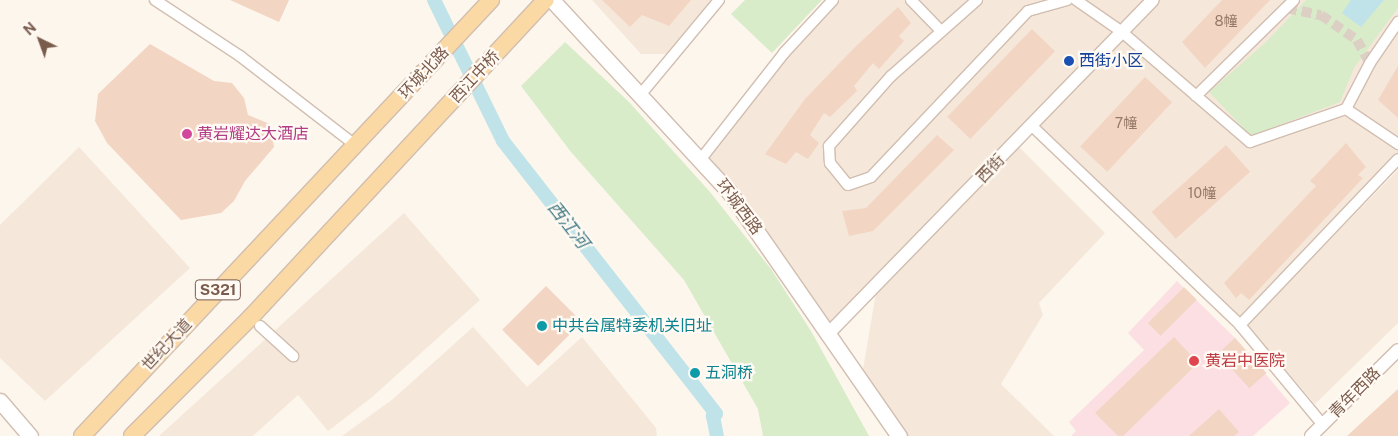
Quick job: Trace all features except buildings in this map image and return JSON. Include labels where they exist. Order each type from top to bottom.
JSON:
[{"type":"main road","name":"环城北路","points":[[354,144],[372,128],[491,0]]},
{"type":"main road","name":"西江中桥","points":[[132,436],[372,189],[403,153],[546,0]]},
{"type":"main road","name":"环城西路","points":[[552,0],[730,192],[792,278],[827,335],[899,436]]},
{"type":"main road","name":"世纪大道","points":[[82,436],[354,144]]},
{"type":"main road","points":[[0,401],[30,436]]},
{"type":"street","points":[[155,0],[240,56],[354,144]]},
{"type":"street","points":[[641,94],[719,0]]},
{"type":"street","points":[[701,159],[784,53],[833,0]]},
{"type":"street","points":[[912,0],[941,31]]},
{"type":"street","points":[[977,0],[891,76],[829,146],[830,164],[848,185],[871,177],[1028,11],[1067,0]]},
{"type":"street","points":[[1076,0],[1122,32],[1250,142],[1346,109],[1370,63],[1398,22]]},
{"type":"street","name":"西街","points":[[827,335],[1153,0]]},
{"type":"street","points":[[1196,96],[1294,0]]},
{"type":"street","points":[[1346,109],[1398,144]]},
{"type":"street","points":[[1032,126],[1240,325],[1323,425]]},
{"type":"street","points":[[1240,325],[1398,159]]},
{"type":"street","points":[[260,326],[293,356]]},
{"type":"street","name":"青年西路","points":[[1311,436],[1398,350]]},
{"type":"shaded area","points":[[592,0],[711,0],[666,54],[641,54]]},
{"type":"shaded area","points":[[833,0],[1398,0],[1398,159],[1240,325],[1033,126],[1016,144],[1105,233],[1039,303],[1043,315],[1001,384],[1054,436],[899,436],[861,381],[877,287],[827,335],[701,159]]},
{"type":"shaded area","points":[[79,147],[190,268],[45,401],[0,358],[0,225]]},
{"type":"shaded area","points":[[1398,170],[1398,323],[1315,404],[1247,325]]},
{"type":"shaded area","points":[[404,213],[480,300],[371,398],[328,431],[298,395],[253,436],[159,436]]},
{"type":"shaded area","name":"黄岩中医院","points":[[1177,281],[1235,338],[1290,403],[1253,436],[1071,436],[1076,431],[1069,422],[1144,350],[1128,333]]},
{"type":"shaded area","points":[[473,327],[527,387],[582,337],[656,428],[657,436],[342,436],[393,399]]},
{"type":"green space","points":[[745,0],[822,0],[772,53],[731,14]]},
{"type":"green space","points":[[1306,0],[1398,0],[1398,8],[1354,68],[1340,102],[1251,136],[1209,92],[1265,43]]},
{"type":"green space","points":[[565,42],[629,102],[710,192],[771,269],[811,331],[869,436],[763,436],[758,409],[684,280],[571,152],[521,86]]},
{"type":"water","points":[[1351,0],[1384,0],[1361,27],[1342,13]]},
{"type":"waterway","name":"西江河","points":[[434,0],[503,141],[716,414],[713,416],[717,436]]},
{"type":"tunnel","points":[[1287,8],[1321,15],[1357,40],[1370,63]]},
{"type":"place","name":"西街小区","points":[[1069,61]]},
{"type":"place","name":"黄岩耀达大酒店","points":[[187,134]]},
{"type":"place","name":"中共台属特委机关旧址","points":[[542,326]]},
{"type":"place","name":"黄岩中医院","points":[[1194,361]]},
{"type":"place","name":"五洞桥","points":[[695,373]]}]
